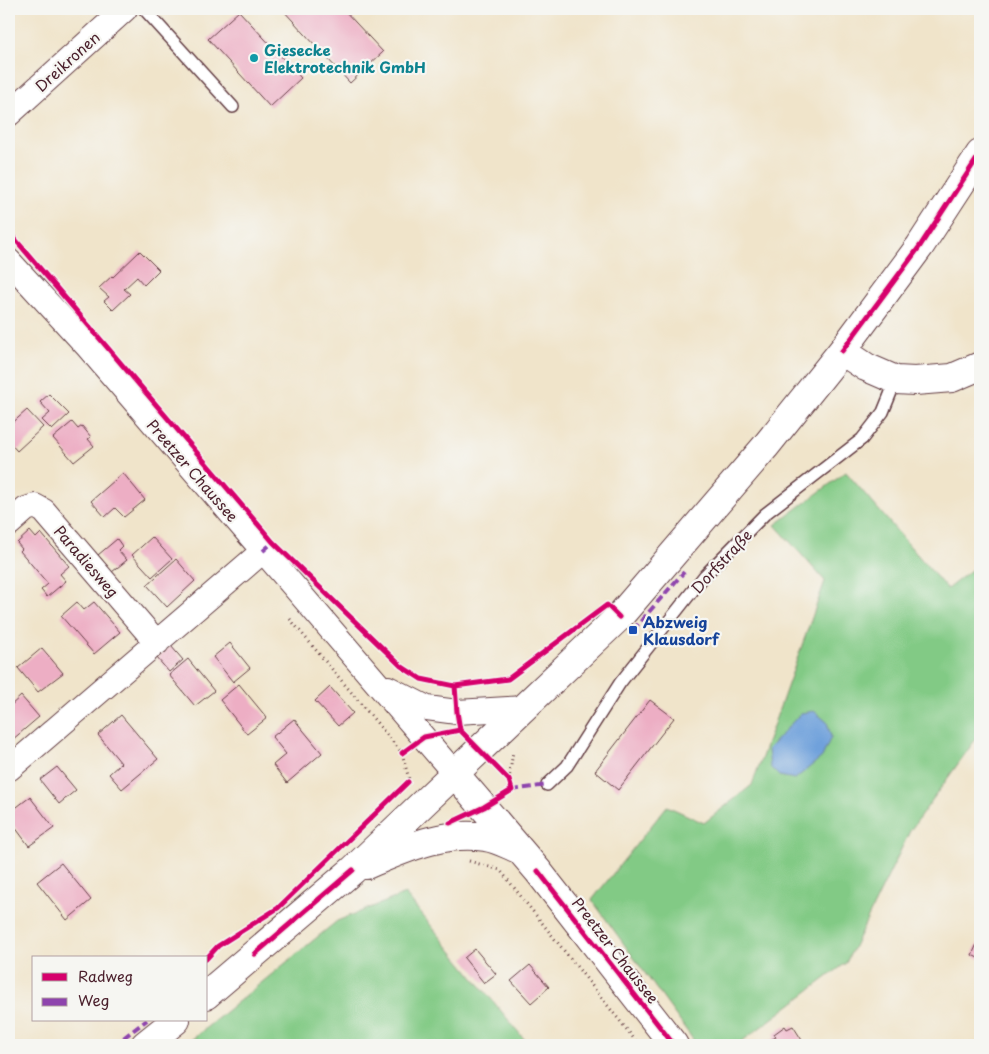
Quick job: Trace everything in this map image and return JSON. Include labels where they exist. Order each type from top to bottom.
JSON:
[{"type":"main road","points":[[208,993],[353,870],[619,617],[765,447],[842,351],[920,246],[980,154]]},
{"type":"main road","points":[[842,351],[866,367],[896,380],[915,381],[952,378],[980,366]]},
{"type":"main road","name":"Preetzer Chaussee","points":[[455,774],[520,850],[674,1045]]},
{"type":"main road","points":[[353,870],[427,841],[451,837],[486,837],[520,850]]},
{"type":"main road","points":[[145,1045],[174,1022]]},
{"type":"street","name":"Dreikronen","points":[[9,114],[125,9]]},
{"type":"street","name":"Preetzer Chaussee","points":[[9,261],[88,347],[455,774]]},
{"type":"street","name":"Paradiesweg","points":[[9,524],[26,509],[35,506],[44,511],[157,642]]},
{"type":"street","points":[[9,769],[263,551]]},
{"type":"street","name":"Preetzer Chaussee","points":[[375,681],[427,708],[457,712],[525,708]]},
{"type":"lane","points":[[144,9],[233,107]]},
{"type":"lane","name":"Dorfstraße","points":[[547,785],[567,766],[620,683],[705,575],[766,514],[862,439],[883,412],[896,380]]},
{"type":"path","points":[[289,618],[402,753],[408,782],[426,800]]},
{"type":"path","points":[[451,837],[455,858],[500,870],[639,1045]]},
{"type":"green space","points":[[846,472],[947,589],[980,563],[980,733],[910,831],[846,963],[737,1045],[697,1045],[592,900],[667,806],[704,823],[752,785],[825,581],[775,525]]},
{"type":"green space","points":[[405,894],[529,1045],[185,1045],[337,921]]},
{"type":"water","points":[[814,711],[827,722],[831,737],[822,757],[795,779],[779,776],[770,767],[768,749],[801,713]]},
{"type":"building","points":[[282,9],[343,9],[383,52],[350,83]]},
{"type":"building","name":"Giesecke Elektrotechnik GmbH","points":[[239,11],[301,78],[270,107],[208,39]]},
{"type":"building","points":[[140,251],[159,270],[144,285],[137,277],[124,289],[130,294],[113,310],[104,301],[109,297],[99,288]]},
{"type":"building","points":[[49,394],[69,414],[52,430],[42,420],[50,413],[40,402]]},
{"type":"building","points":[[27,410],[43,427],[17,451],[9,442],[9,426]]},
{"type":"building","points":[[72,422],[78,429],[82,426],[91,437],[88,439],[94,446],[74,462],[53,438]]},
{"type":"building","points":[[123,473],[145,500],[124,517],[115,508],[105,517],[91,501]]},
{"type":"building","points":[[30,531],[36,538],[41,533],[69,566],[60,574],[66,581],[47,597],[41,590],[48,584],[20,551],[22,549],[17,543]]},
{"type":"building","points":[[152,537],[172,559],[152,577],[132,555]]},
{"type":"building","points":[[117,539],[122,546],[118,550],[127,560],[112,572],[98,555]]},
{"type":"building","points":[[176,559],[195,581],[167,607],[147,585]]},
{"type":"building","points":[[77,602],[84,610],[94,602],[120,632],[94,654],[61,616]]},
{"type":"building","points":[[230,643],[250,668],[233,682],[213,657]]},
{"type":"building","points":[[171,646],[183,660],[169,672],[157,658]]},
{"type":"building","points":[[42,648],[63,673],[38,692],[18,668]]},
{"type":"building","points":[[188,659],[214,691],[195,706],[169,675]]},
{"type":"building","points":[[239,684],[267,718],[247,734],[220,700]]},
{"type":"building","points":[[330,687],[353,713],[338,726],[315,701]]},
{"type":"building","points":[[21,696],[39,717],[12,740],[9,737],[9,707]]},
{"type":"building","points":[[650,700],[674,718],[618,790],[595,771]]},
{"type":"building","points":[[121,715],[158,759],[122,789],[109,774],[121,763],[98,735]]},
{"type":"building","points":[[294,719],[322,753],[287,783],[273,765],[286,754],[272,737]]},
{"type":"building","points":[[57,767],[76,790],[59,804],[40,780]]},
{"type":"building","points":[[30,797],[54,828],[29,846],[9,819],[9,813]]},
{"type":"building","points":[[61,863],[91,900],[67,920],[37,882]]},
{"type":"building","points":[[977,944],[980,945],[980,959],[972,955]]},
{"type":"building","points":[[475,949],[496,974],[484,983],[464,958]]},
{"type":"building","points":[[530,965],[549,987],[531,1003],[511,981]]},
{"type":"building","points":[[785,1026],[787,1029],[793,1026],[805,1045],[767,1045],[765,1043],[776,1037],[774,1034]]},
{"type":"marked path","points":[[263,551],[273,542]]},
{"type":"marked path","points":[[633,630],[684,572]]},
{"type":"marked path","points":[[512,790],[547,785]]},
{"type":"marked path","points":[[114,1045],[144,1022]]},
{"type":"cycle path","points":[[842,351],[920,246],[980,154]]},
{"type":"cycle path","points":[[9,232],[273,542],[401,666],[421,679],[455,686],[508,679],[607,605],[619,617]]},
{"type":"cycle path","points":[[402,753],[424,737],[460,730],[455,686]]},
{"type":"cycle path","points":[[450,823],[484,807],[512,790],[509,780],[460,730]]},
{"type":"cycle path","points":[[208,957],[218,946],[278,908],[408,782]]},
{"type":"cycle path","points":[[255,954],[353,870]]},
{"type":"cycle path","points":[[538,871],[674,1045]]},
{"type":"place","name":"Giesecke Elektrotechnik GmbH","points":[[254,58]]},
{"type":"place","name":"Abzweig Klausdorf","points":[[633,630]]}]
